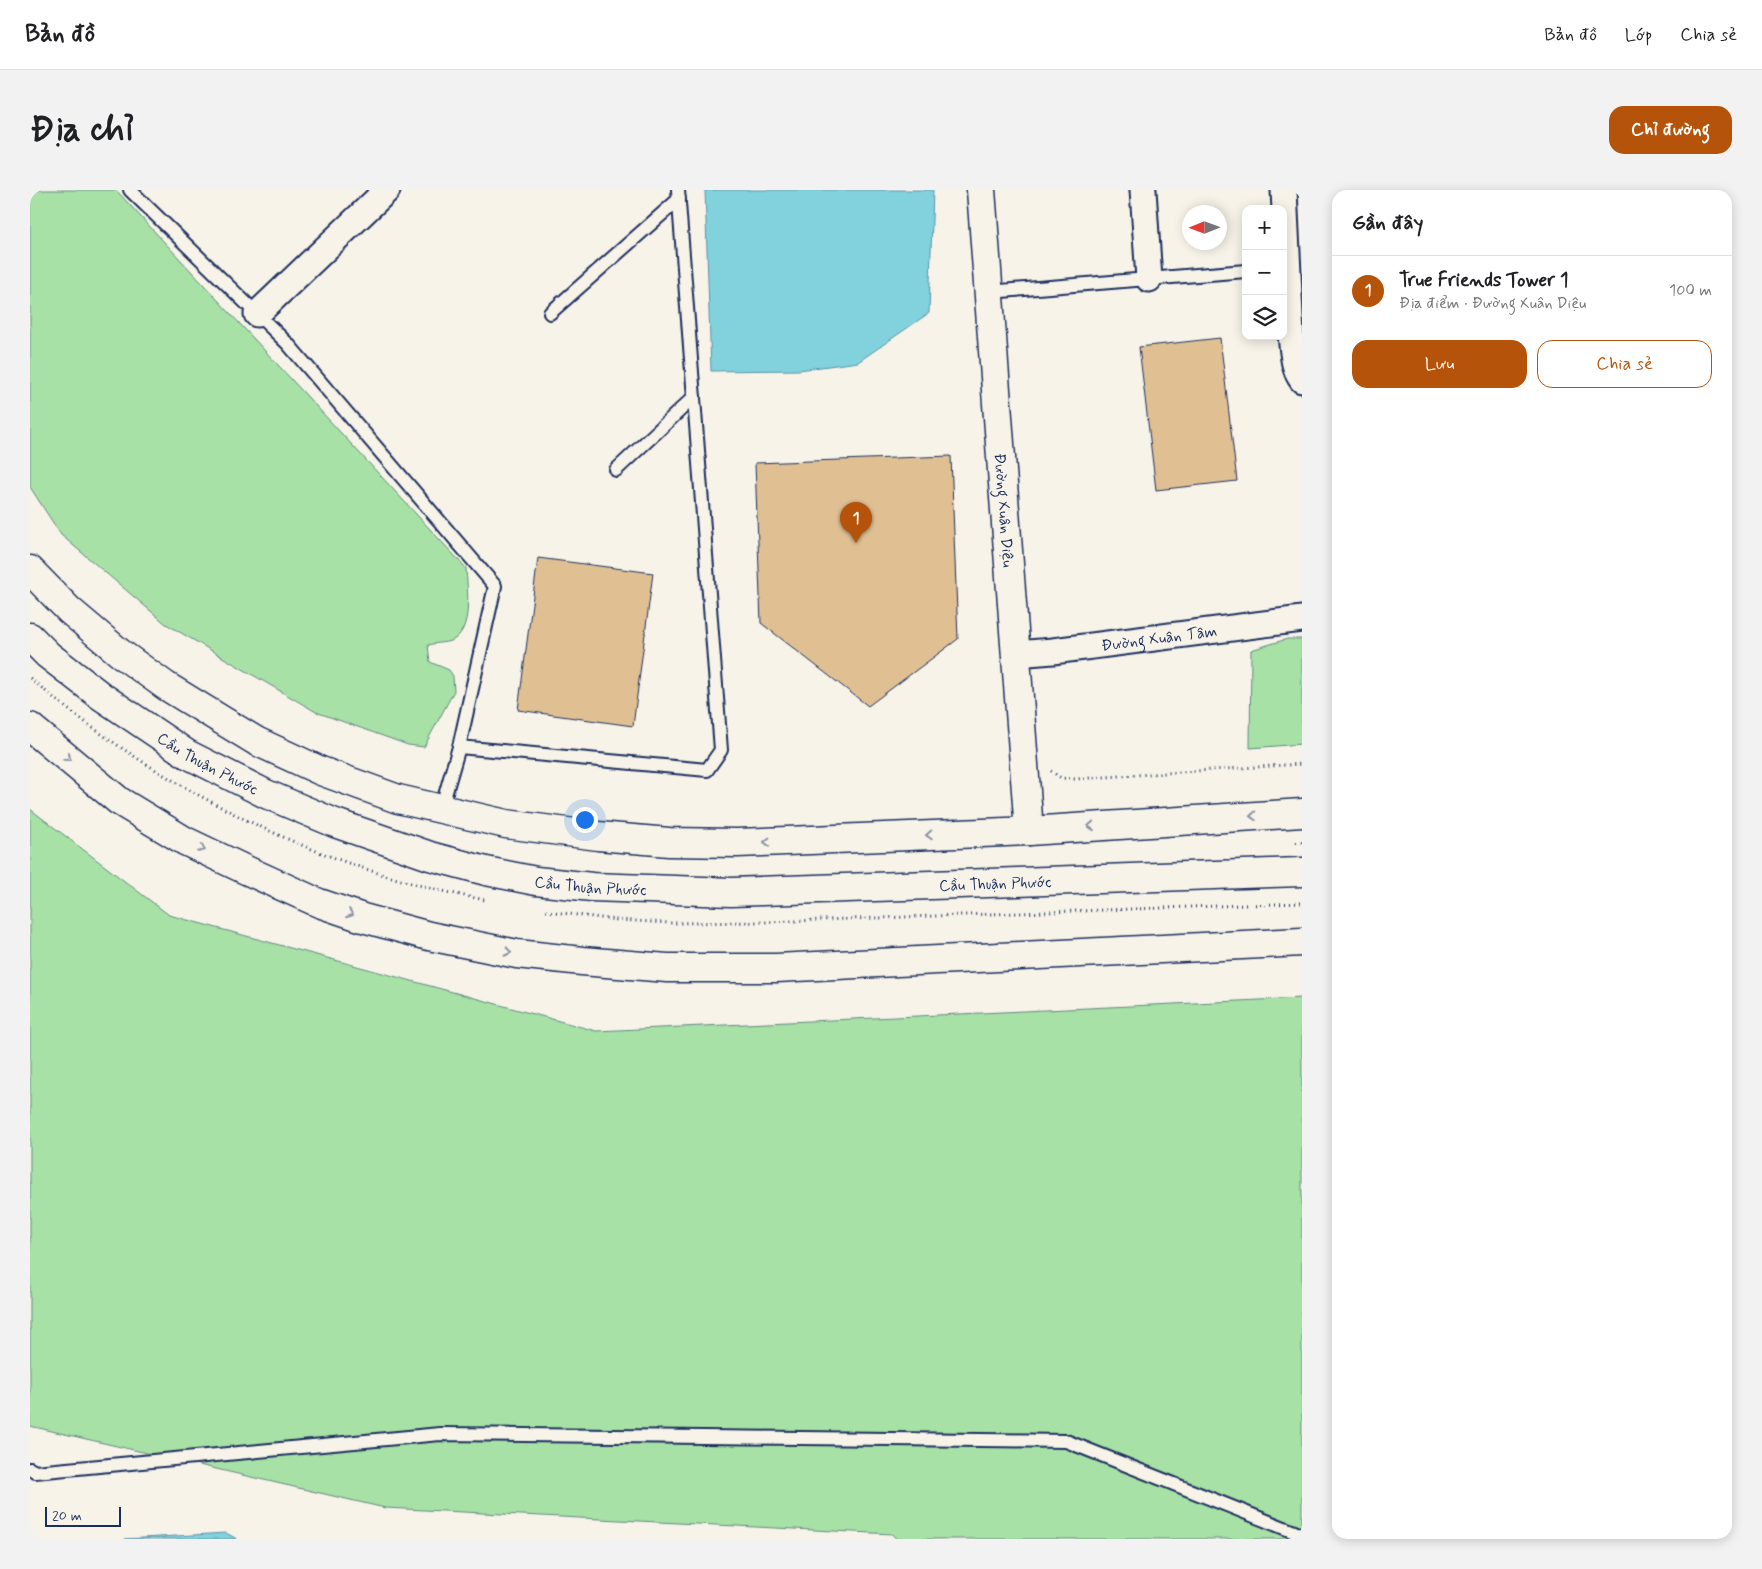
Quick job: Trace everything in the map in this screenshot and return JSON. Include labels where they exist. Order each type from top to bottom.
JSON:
[{"type":"street","points":[[257,314],[387,190]]},
{"type":"street","name":"Đường Xuân Diệu","points":[[981,190],[1029,831]]},
{"type":"street","points":[[1143,190],[1149,279]]},
{"type":"street","points":[[1284,190],[1291,268],[1291,336],[1294,359],[1302,380]]},
{"type":"street","points":[[30,570],[69,610],[120,653],[166,686],[256,741],[320,771],[398,799],[506,824],[598,836],[668,842],[793,842],[1029,831],[1302,813]]},
{"type":"street","name":"Đường Xuân Tâm","points":[[1016,654],[1053,651],[1302,618]]},
{"type":"street","name":"Cầu Thuận Phước","points":[[30,637],[48,655],[101,696],[188,754],[266,794],[335,823],[430,856],[486,871],[536,881],[592,887],[731,892],[1302,872]]},
{"type":"street","points":[[30,727],[119,801],[185,841],[246,870],[320,903],[363,918],[429,936],[517,954],[667,968],[776,968],[1302,942]]},
{"type":"lane","points":[[130,190],[288,344],[495,586],[459,747],[440,809]]},
{"type":"lane","points":[[459,747],[707,770],[720,750],[679,195]]},
{"type":"lane","points":[[550,313],[679,195]]},
{"type":"lane","points":[[989,292],[1242,271]]},
{"type":"lane","points":[[616,470],[694,397]]},
{"type":"lane","points":[[30,1469],[34,1472],[440,1434],[1066,1441],[1302,1535]]},
{"type":"path","points":[[1049,766],[1051,771],[1061,778],[1075,779],[1302,764]]},
{"type":"green space","points":[[30,190],[116,190],[466,568],[468,608],[463,628],[458,636],[451,641],[428,645],[430,662],[449,670],[453,676],[454,691],[424,747],[408,745],[316,712],[166,624],[61,535],[30,487]]},
{"type":"green space","points":[[1287,639],[1302,639],[1302,744],[1250,748],[1251,650]]},
{"type":"green space","points":[[30,809],[169,915],[596,1031],[1302,998],[1302,1539],[896,1539],[892,1534],[385,1508],[30,1426]]},
{"type":"water","points":[[705,190],[933,190],[929,313],[858,362],[799,370],[711,371]]},
{"type":"water","points":[[226,1533],[237,1539],[125,1539]]},
{"type":"building","points":[[1220,338],[1237,481],[1156,490],[1139,347]]},
{"type":"building","points":[[951,456],[958,639],[868,706],[761,623],[755,463]]},
{"type":"building","points":[[538,558],[653,573],[633,726],[518,710]]},
{"type":"place","name":"True Friends Tower 1","points":[[856,543]]}]
